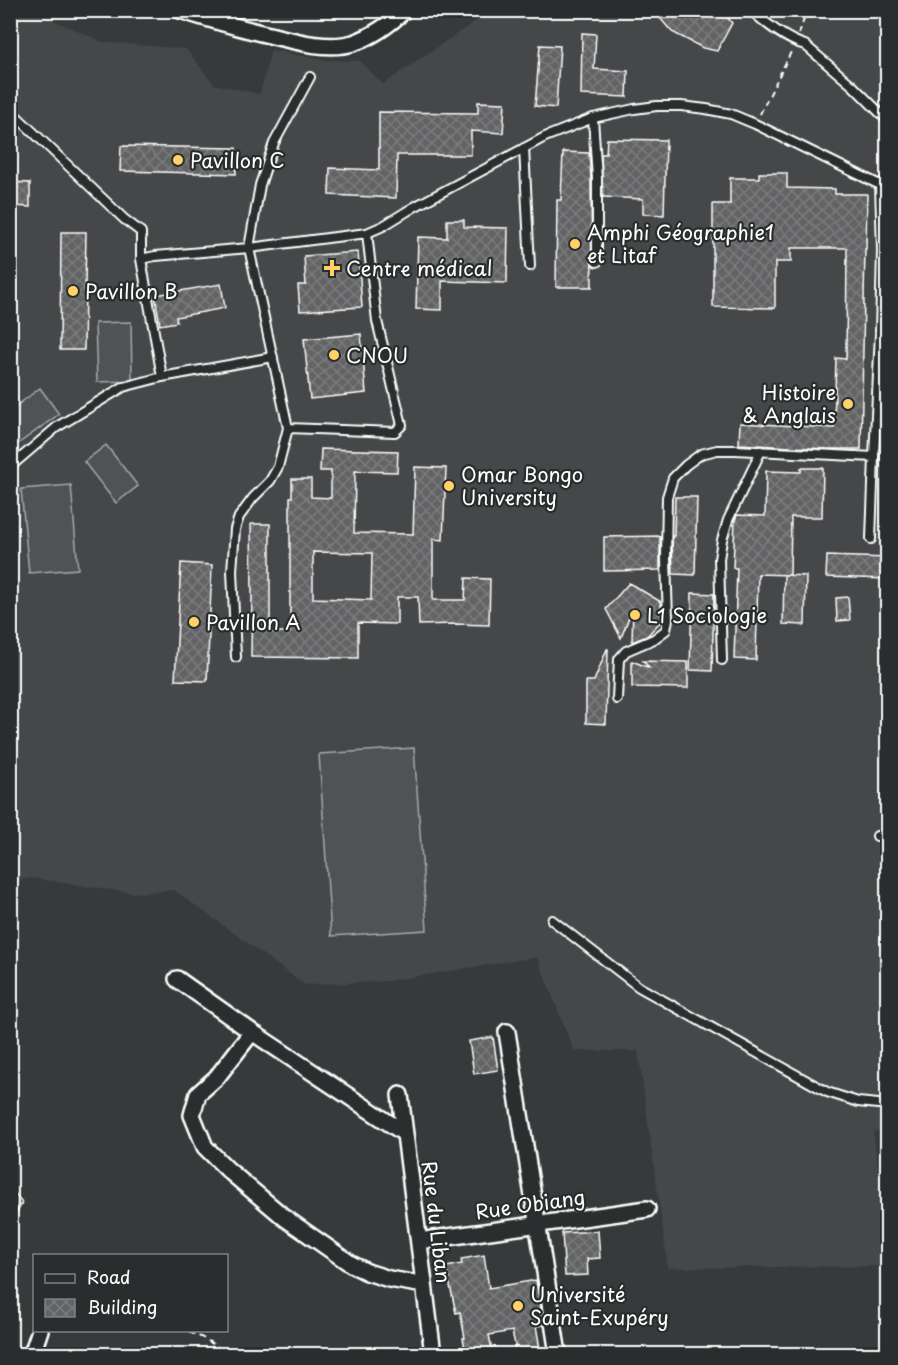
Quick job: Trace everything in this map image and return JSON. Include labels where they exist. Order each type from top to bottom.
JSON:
[{"type":"street","points":[[180,10],[297,42],[332,46],[353,43],[362,39],[393,20],[404,10]]},
{"type":"street","points":[[177,979],[404,1133]]},
{"type":"street","points":[[252,1032],[217,1077],[198,1094],[192,1115],[205,1147],[228,1170],[285,1218],[351,1264],[389,1279],[424,1285]]},
{"type":"street","points":[[507,1032],[558,1354]]},
{"type":"street","name":"Rue du Liban","points":[[400,1095],[433,1354]]},
{"type":"street","name":"Rue Obiang","points":[[418,1241],[648,1209]]},
{"type":"street","points":[[32,1354],[39,1332]]},
{"type":"lane","points":[[751,10],[796,43],[805,45],[853,86],[888,121]]},
{"type":"lane","points":[[236,657],[232,571],[235,529],[239,517],[270,481],[278,467],[288,428],[249,248],[260,185],[274,143],[310,77]]},
{"type":"lane","points":[[141,259],[367,233],[553,134],[593,118],[657,106],[681,106],[731,114],[880,185]]},
{"type":"lane","points":[[10,110],[124,219],[141,232],[141,259],[162,377]]},
{"type":"lane","points":[[593,118],[597,179],[597,262]]},
{"type":"lane","points":[[524,148],[530,266]]},
{"type":"lane","points":[[880,185],[888,179]]},
{"type":"lane","points":[[872,539],[881,321],[880,185]]},
{"type":"lane","points":[[288,428],[395,432],[402,425],[377,321],[367,233]]},
{"type":"lane","points":[[10,467],[57,427],[123,387],[162,377],[273,357]]},
{"type":"lane","points":[[617,699],[619,659],[626,651],[654,639],[666,630],[668,619],[666,506],[673,478],[686,465],[701,454],[717,450],[874,457]]},
{"type":"lane","points":[[722,660],[719,559],[722,540],[728,520],[761,451]]},
{"type":"lane","points":[[877,836],[888,833]]},
{"type":"lane","points":[[552,920],[639,987],[828,1092],[858,1102],[888,1105]]},
{"type":"path","points":[[796,43],[807,10]]},
{"type":"path","points":[[755,124],[789,57]]},
{"type":"path","points":[[189,1332],[229,1354]]},
{"type":"shaded area","name":"Omar Bongo University","points":[[10,11],[33,11],[103,42],[186,49],[214,84],[260,94],[271,50],[323,60],[360,61],[383,84],[477,20],[471,11],[887,11],[888,1129],[873,1132],[887,1230],[887,1266],[668,1268],[638,1051],[574,1051],[537,957],[387,981],[305,985],[174,890],[133,893],[30,878],[11,882]]},
{"type":"shaded area","points":[[131,322],[132,381],[97,382],[95,323]]},
{"type":"shaded area","points":[[40,388],[59,414],[11,449],[11,410]]},
{"type":"shaded area","points":[[106,445],[138,486],[116,503],[84,462]]},
{"type":"shaded area","points":[[71,485],[78,569],[29,573],[21,489]]},
{"type":"shaded area","points":[[414,748],[427,930],[331,936],[319,754]]},
{"type":"building","points":[[653,10],[722,10],[732,23],[717,51],[703,48],[672,32]]},
{"type":"building","points":[[582,33],[596,34],[594,69],[628,71],[627,97],[581,95]]},
{"type":"building","points":[[540,45],[560,46],[556,108],[535,106]]},
{"type":"building","points":[[478,102],[505,103],[503,133],[471,131],[471,155],[397,155],[396,198],[329,195],[330,168],[379,170],[379,112],[478,113]]},
{"type":"building","points":[[607,139],[666,140],[664,215],[643,214],[643,199],[603,197],[601,154],[606,154]]},
{"type":"building","name":"Pavillon C","points":[[121,146],[236,148],[236,174],[120,171]]},
{"type":"building","name":"Amphi Géographie1 et Litaf","points":[[563,152],[589,153],[592,287],[556,287],[557,200],[561,200]]},
{"type":"building","points":[[759,173],[787,173],[787,188],[835,189],[835,194],[867,194],[861,449],[739,444],[740,423],[834,428],[836,358],[846,359],[847,248],[791,248],[791,262],[775,262],[775,308],[713,307],[713,204],[730,204],[730,178],[759,178]]},
{"type":"building","points":[[10,182],[30,183],[30,207],[10,206]]},
{"type":"building","points":[[447,220],[464,220],[464,227],[508,228],[507,283],[442,281],[442,310],[416,309],[418,237],[447,238]]},
{"type":"building","name":"Pavillon B","points":[[61,232],[86,232],[84,350],[60,350]]},
{"type":"building","points":[[358,252],[362,307],[300,311],[298,285],[306,285],[304,256]]},
{"type":"building","points":[[221,284],[225,308],[176,317],[177,322],[160,325],[155,295]]},
{"type":"building","name":"CNOU","points":[[361,334],[366,393],[310,399],[304,339]]},
{"type":"building","points":[[321,449],[398,451],[397,472],[355,471],[354,533],[413,534],[415,467],[446,468],[443,540],[433,539],[433,600],[465,600],[466,578],[490,579],[489,625],[419,625],[418,597],[397,597],[397,624],[358,623],[358,658],[251,657],[251,524],[270,524],[270,632],[290,632],[292,479],[311,479],[311,497],[331,498],[331,471],[320,471]],"holes":[[[313,552],[372,553],[371,600],[313,598]]]},
{"type":"building","points":[[801,468],[823,468],[822,517],[791,517],[790,575],[758,574],[756,660],[734,659],[737,568],[733,568],[735,520],[737,515],[765,516],[766,471],[801,472]]},
{"type":"building","points":[[675,497],[697,497],[695,575],[673,574],[672,536],[674,536]]},
{"type":"building","points":[[660,536],[660,570],[604,571],[604,537]]},
{"type":"building","points":[[827,556],[888,558],[888,579],[826,577]]},
{"type":"building","name":"Pavillon A","points":[[181,563],[212,565],[207,681],[175,680]]},
{"type":"building","points":[[784,575],[806,576],[805,625],[783,624]]},
{"type":"building","name":"L1 Sociologie","points":[[629,583],[661,602],[661,621],[647,636],[632,642],[633,607],[621,638],[606,609]]},
{"type":"building","points":[[692,593],[714,594],[712,671],[690,670]]},
{"type":"building","points":[[848,597],[850,620],[837,621],[836,598]]},
{"type":"building","points":[[607,649],[606,724],[586,723],[586,681],[594,681]]},
{"type":"building","points":[[632,661],[650,668],[643,661],[688,662],[688,688],[632,687]]},
{"type":"building","points":[[493,1037],[498,1070],[474,1074],[469,1041]]},
{"type":"building","points":[[10,1186],[22,1203],[10,1226]]},
{"type":"building","points":[[598,1231],[600,1258],[587,1259],[588,1275],[565,1276],[562,1233]]},
{"type":"building","points":[[484,1255],[489,1288],[536,1280],[544,1325],[536,1326],[541,1354],[517,1354],[512,1331],[489,1335],[493,1354],[466,1354],[460,1312],[456,1313],[446,1267],[462,1264],[461,1259]]},
{"type":"place","name":"Pavillon C","points":[[178,160]]},
{"type":"place","name":"Amphi Géographie1 et Litaf","points":[[575,244]]},
{"type":"place","name":"Centre médical","points":[[332,268]]},
{"type":"place","name":"Pavillon B","points":[[73,291]]},
{"type":"place","name":"CNOU","points":[[334,355]]},
{"type":"place","name":"Histoire & Anglais","points":[[848,404]]},
{"type":"place","name":"Omar Bongo University","points":[[449,486]]},
{"type":"place","name":"L1 Sociologie","points":[[635,615]]},
{"type":"place","name":"Pavillon A","points":[[194,622]]},
{"type":"place","name":"Université Saint-Exupéry","points":[[518,1306]]}]
